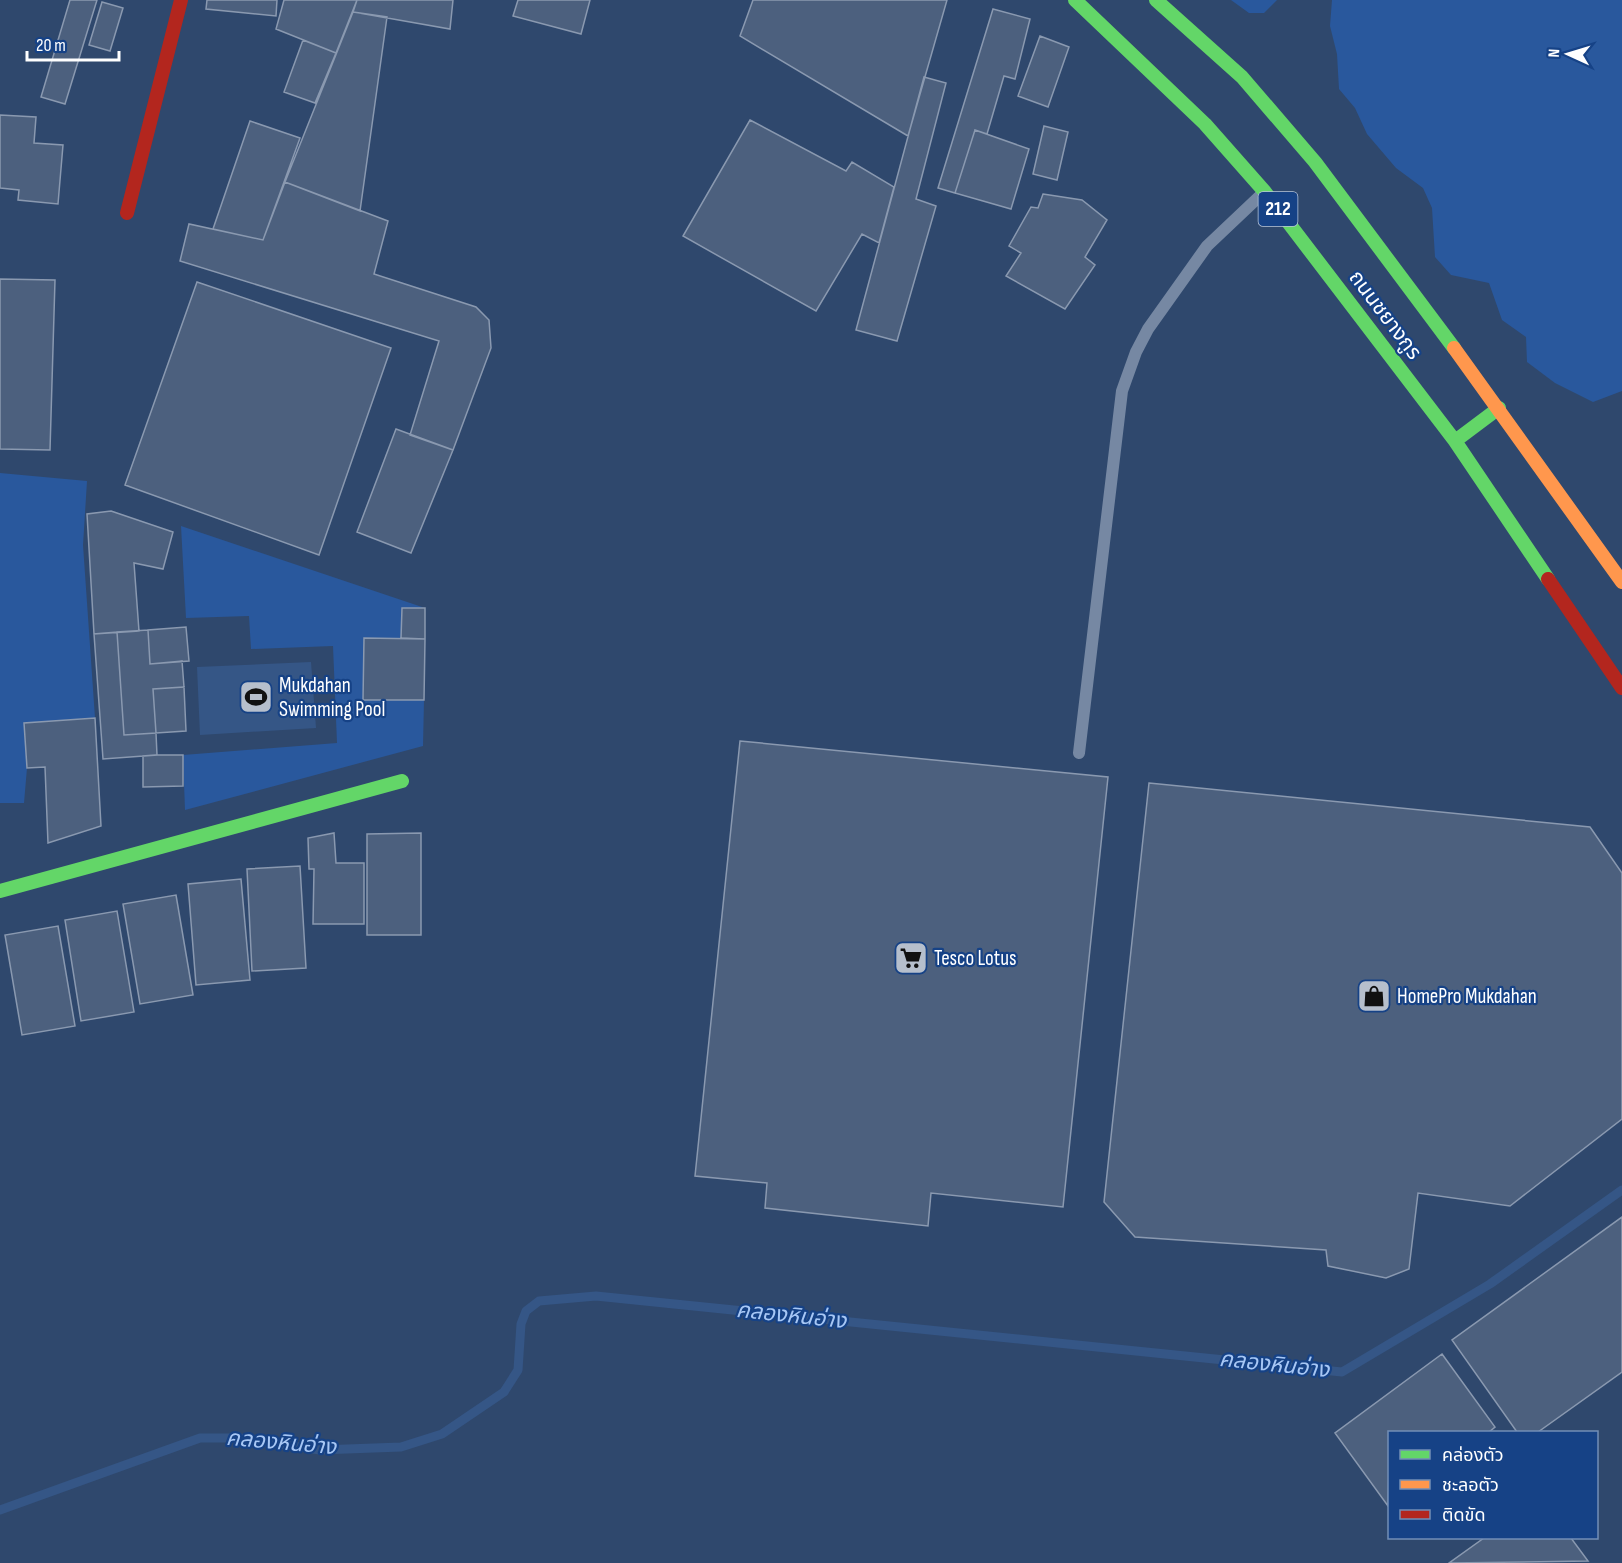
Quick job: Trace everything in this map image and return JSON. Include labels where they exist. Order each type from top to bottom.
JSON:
[{"type":"main road","points":[[128,213],[181,0]]},
{"type":"main road","name":"ถนนชยางกูร","points":[[1075,0],[1204,124],[1265,192],[1455,441],[1622,688]]},
{"type":"main road","name":"ถนนชยางกูร","points":[[1156,0],[1242,77],[1315,162],[1499,408],[1622,582]]},
{"type":"main road","points":[[1455,441],[1499,408]]},
{"type":"main road","points":[[0,891],[402,781]]},
{"type":"lane","points":[[1078,753],[1122,391],[1136,352],[1148,329],[1207,246],[1265,192]]},
{"type":"shaded area","points":[[1231,0],[1277,0],[1264,13],[1249,13]]},
{"type":"shaded area","points":[[1332,0],[1622,0],[1622,391],[1593,402],[1555,383],[1527,362],[1526,337],[1502,320],[1489,283],[1451,275],[1435,257],[1432,208],[1423,188],[1396,168],[1367,134],[1355,108],[1339,89],[1337,54],[1330,26]]},
{"type":"shaded area","points":[[0,473],[87,481],[83,545],[95,718],[25,723],[27,768],[24,803],[0,803]]},
{"type":"shaded area","points":[[181,526],[425,608],[402,608],[401,638],[364,639],[363,699],[424,700],[423,746],[185,810],[183,755],[337,743],[333,646],[251,649],[249,616],[186,618]]},
{"type":"shaded area","name":"Mukdahan Swimming Pool","points":[[311,662],[316,728],[200,735],[197,667]]},
{"type":"building","points":[[70,0],[97,0],[65,104],[41,97]]},
{"type":"building","points":[[207,0],[277,0],[276,16],[206,9]]},
{"type":"building","points":[[284,0],[357,0],[336,53],[276,29]]},
{"type":"building","points":[[357,0],[453,0],[450,29],[353,12]]},
{"type":"building","points":[[518,0],[590,0],[581,34],[513,16]]},
{"type":"building","points":[[753,0],[947,0],[908,136],[740,36]]},
{"type":"building","points":[[102,2],[123,8],[110,51],[89,45]]},
{"type":"building","points":[[993,9],[1030,19],[1015,79],[1004,76],[987,134],[975,130],[955,193],[938,188]]},
{"type":"building","points":[[353,12],[387,17],[360,211],[285,182]]},
{"type":"building","points":[[1040,36],[1069,47],[1048,107],[1018,96]]},
{"type":"building","points":[[303,40],[336,53],[315,103],[284,92]]},
{"type":"building","points":[[924,77],[946,83],[916,199],[936,206],[897,341],[856,330]]},
{"type":"building","points":[[0,115],[36,117],[34,143],[63,145],[58,204],[18,200],[19,190],[0,188]]},
{"type":"building","points":[[750,120],[846,171],[852,162],[894,187],[879,243],[862,234],[816,311],[683,236]]},
{"type":"building","points":[[250,121],[300,138],[263,240],[213,229]]},
{"type":"building","points":[[1044,126],[1068,132],[1057,180],[1033,174]]},
{"type":"building","points":[[975,130],[1029,149],[1011,209],[955,193]]},
{"type":"building","points":[[285,182],[388,221],[374,274],[476,307],[489,320],[491,348],[453,450],[410,435],[439,341],[180,261],[189,224],[263,240]]},
{"type":"building","points":[[1043,194],[1082,200],[1107,220],[1085,257],[1095,265],[1065,309],[1006,276],[1021,253],[1009,246],[1031,207],[1038,208]]},
{"type":"building","points":[[0,279],[55,280],[50,450],[0,449]]},
{"type":"building","points":[[197,282],[391,348],[319,555],[125,485]]},
{"type":"building","points":[[396,429],[453,450],[411,553],[357,532]]},
{"type":"building","points":[[111,511],[173,532],[163,569],[134,563],[139,631],[94,634],[87,514]]},
{"type":"building","points":[[402,608],[425,608],[425,639],[401,638]]},
{"type":"building","points":[[186,627],[189,661],[150,664],[148,630]]},
{"type":"building","points":[[148,630],[150,664],[182,661],[184,687],[153,689],[156,733],[124,735],[117,632]]},
{"type":"building","points":[[117,632],[124,735],[156,733],[157,755],[103,759],[94,634]]},
{"type":"building","points":[[364,638],[425,639],[424,700],[363,700]]},
{"type":"building","points":[[184,687],[186,731],[156,733],[153,689]]},
{"type":"building","points":[[95,718],[101,826],[48,843],[45,767],[27,768],[24,723]]},
{"type":"building","points":[[740,741],[1108,777],[1063,1207],[931,1193],[928,1226],[765,1208],[767,1183],[695,1176]]},
{"type":"building","points":[[183,755],[183,786],[143,787],[143,756]]},
{"type":"building","name":"HomePro Mukdahan","points":[[1149,783],[1590,827],[1622,873],[1622,1119],[1510,1206],[1418,1193],[1409,1269],[1386,1278],[1328,1266],[1326,1250],[1135,1237],[1104,1202]]},
{"type":"building","points":[[334,833],[336,863],[364,863],[364,924],[313,924],[314,869],[309,869],[308,838]]},
{"type":"building","points":[[421,833],[421,935],[367,935],[367,834]]},
{"type":"building","points":[[300,866],[306,968],[252,971],[247,869]]},
{"type":"building","points":[[241,879],[250,980],[196,985],[188,884]]},
{"type":"building","points":[[176,895],[193,995],[140,1004],[123,904]]},
{"type":"building","points":[[117,911],[134,1012],[81,1021],[65,920]]},
{"type":"building","points":[[58,926],[75,1026],[22,1035],[5,935]]},
{"type":"building","points":[[1622,1217],[1622,1372],[1539,1431],[1516,1431],[1452,1340]]},
{"type":"building","points":[[1442,1354],[1495,1427],[1490,1431],[1388,1431],[1388,1506],[1335,1433]]},
{"type":"building","points":[[1483,1539],[1572,1539],[1588,1561],[1449,1563]]},
{"type":"waterway","name":"คลองหินอ่าง","points":[[0,1510],[200,1438],[240,1438],[320,1450],[401,1447],[442,1434],[504,1392],[518,1370],[521,1324],[526,1311],[539,1301],[596,1296],[1342,1372],[1490,1284],[1622,1190]]},
{"type":"traffic: fast","points":[[1075,0],[1205,124],[1265,192],[1455,441],[1548,579]]},
{"type":"traffic: fast","points":[[1156,0],[1242,77],[1315,162],[1454,348]]},
{"type":"traffic: fast","points":[[1455,441],[1499,408]]},
{"type":"traffic: fast","points":[[0,891],[402,781]]},
{"type":"traffic: slow","points":[[1454,348],[1622,582]]},
{"type":"traffic: jam","points":[[127,213],[181,0]]},
{"type":"traffic: jam","points":[[1548,579],[1622,688]]},
{"type":"place","name":"Mukdahan Swimming Pool","points":[[256,697]]},
{"type":"place","name":"Tesco Lotus","points":[[911,958]]},
{"type":"place","name":"HomePro Mukdahan","points":[[1374,996]]}]
